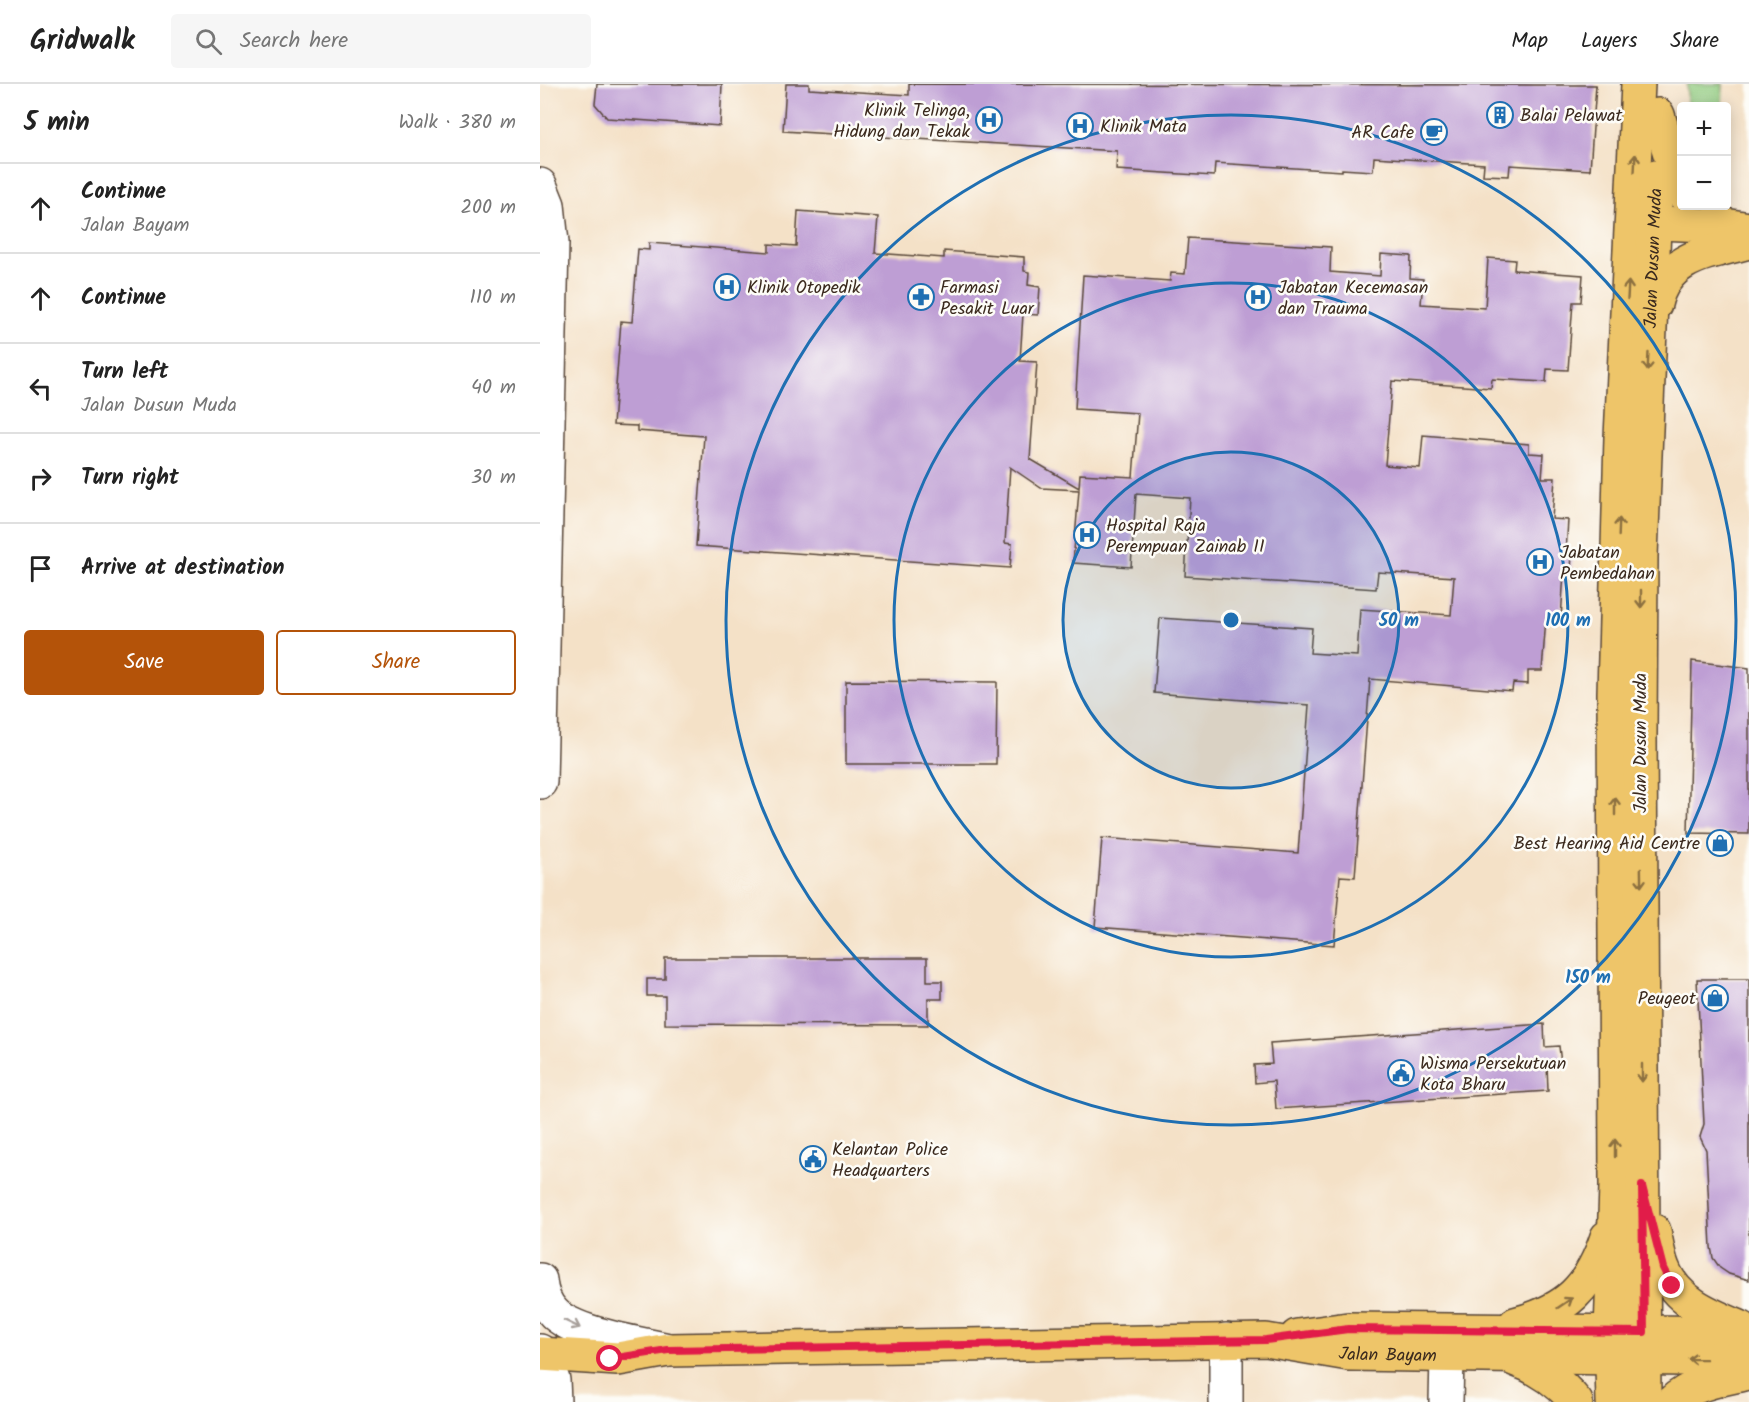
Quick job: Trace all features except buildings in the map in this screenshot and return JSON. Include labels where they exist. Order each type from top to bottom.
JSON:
[{"type":"main road","points":[[1613,1402],[1612,1345],[1629,1186],[1614,693],[1621,437],[1643,232],[1638,84]]},
{"type":"main road","points":[[1659,99],[1677,173]]},
{"type":"main road","name":"Jalan Dusun Muda","points":[[1644,1402],[1644,1346],[1629,1186],[1640,736],[1641,568],[1650,327],[1643,232],[1659,99]]},
{"type":"main road","points":[[1694,210],[1702,216],[1743,233]]},
{"type":"main road","points":[[1643,232],[1743,233]]},
{"type":"main road","points":[[1650,327],[1664,279],[1676,267],[1743,233]]},
{"type":"main road","points":[[1469,1330],[1515,1324],[1539,1317],[1575,1297],[1589,1279],[1601,1256],[1607,1236],[1629,1186]]},
{"type":"main road","points":[[1629,1186],[1672,1286],[1706,1312],[1749,1332]]},
{"type":"main road","points":[[1266,1340],[1348,1329],[1469,1330],[1612,1345],[1644,1346],[1749,1360]]},
{"type":"main road","points":[[1644,1346],[1749,1332]]},
{"type":"main road","name":"Jalan Bayam","points":[[541,1353],[618,1359],[668,1350],[1266,1340],[1349,1354],[1507,1357],[1612,1345]]},
{"type":"main road","points":[[1507,1357],[1533,1366],[1551,1377],[1576,1402]]},
{"type":"main road","points":[[1672,1402],[1679,1395],[1704,1384],[1749,1373]]},
{"type":"street","points":[[540,185],[548,205],[552,243],[540,782]]},
{"type":"street","name":"Jalan Bayam","points":[[540,1280],[545,1302],[555,1315],[572,1325],[593,1333],[668,1350]]},
{"type":"street","points":[[1226,1340],[1226,1402]]},
{"type":"street","points":[[541,1353],[553,1380],[554,1402]]},
{"type":"street","points":[[1446,1402],[1447,1356]]},
{"type":"green space","points":[[1687,84],[1723,84],[1722,102],[1687,102]]},
{"type":"place","name":"Balai Pelawat","points":[[1500,115]]},
{"type":"place","name":"Klinik Telinga, Hidung dan Tekak","points":[[989,120]]},
{"type":"place","name":"Klinik Mata","points":[[1080,126]]},
{"type":"place","name":"AR Cafe","points":[[1434,132]]},
{"type":"place","name":"Klinik Otopedik","points":[[727,287]]},
{"type":"place","name":"Farmasi Pesakit Luar","points":[[921,297]]},
{"type":"place","name":"Jabatan Kecemasan dan Trauma","points":[[1258,297]]},
{"type":"place","name":"Hospital Raja Perempuan Zainab II","points":[[1087,535]]},
{"type":"place","name":"Jabatan Pembedahan","points":[[1540,562]]},
{"type":"place","name":"Best Hearing Aid Centre","points":[[1720,843]]},
{"type":"place","name":"Peugeot","points":[[1715,998]]},
{"type":"place","name":"Wisma Persekutuan Kota Bharu","points":[[1401,1073]]},
{"type":"place","name":"Kelantan Police Headquarters","points":[[813,1159]]},
{"type":"route","points":[[610,1359],[668,1350],[1266,1340],[1348,1329],[1644,1332],[1642,1186],[1663,1268],[1672,1286]]}]
